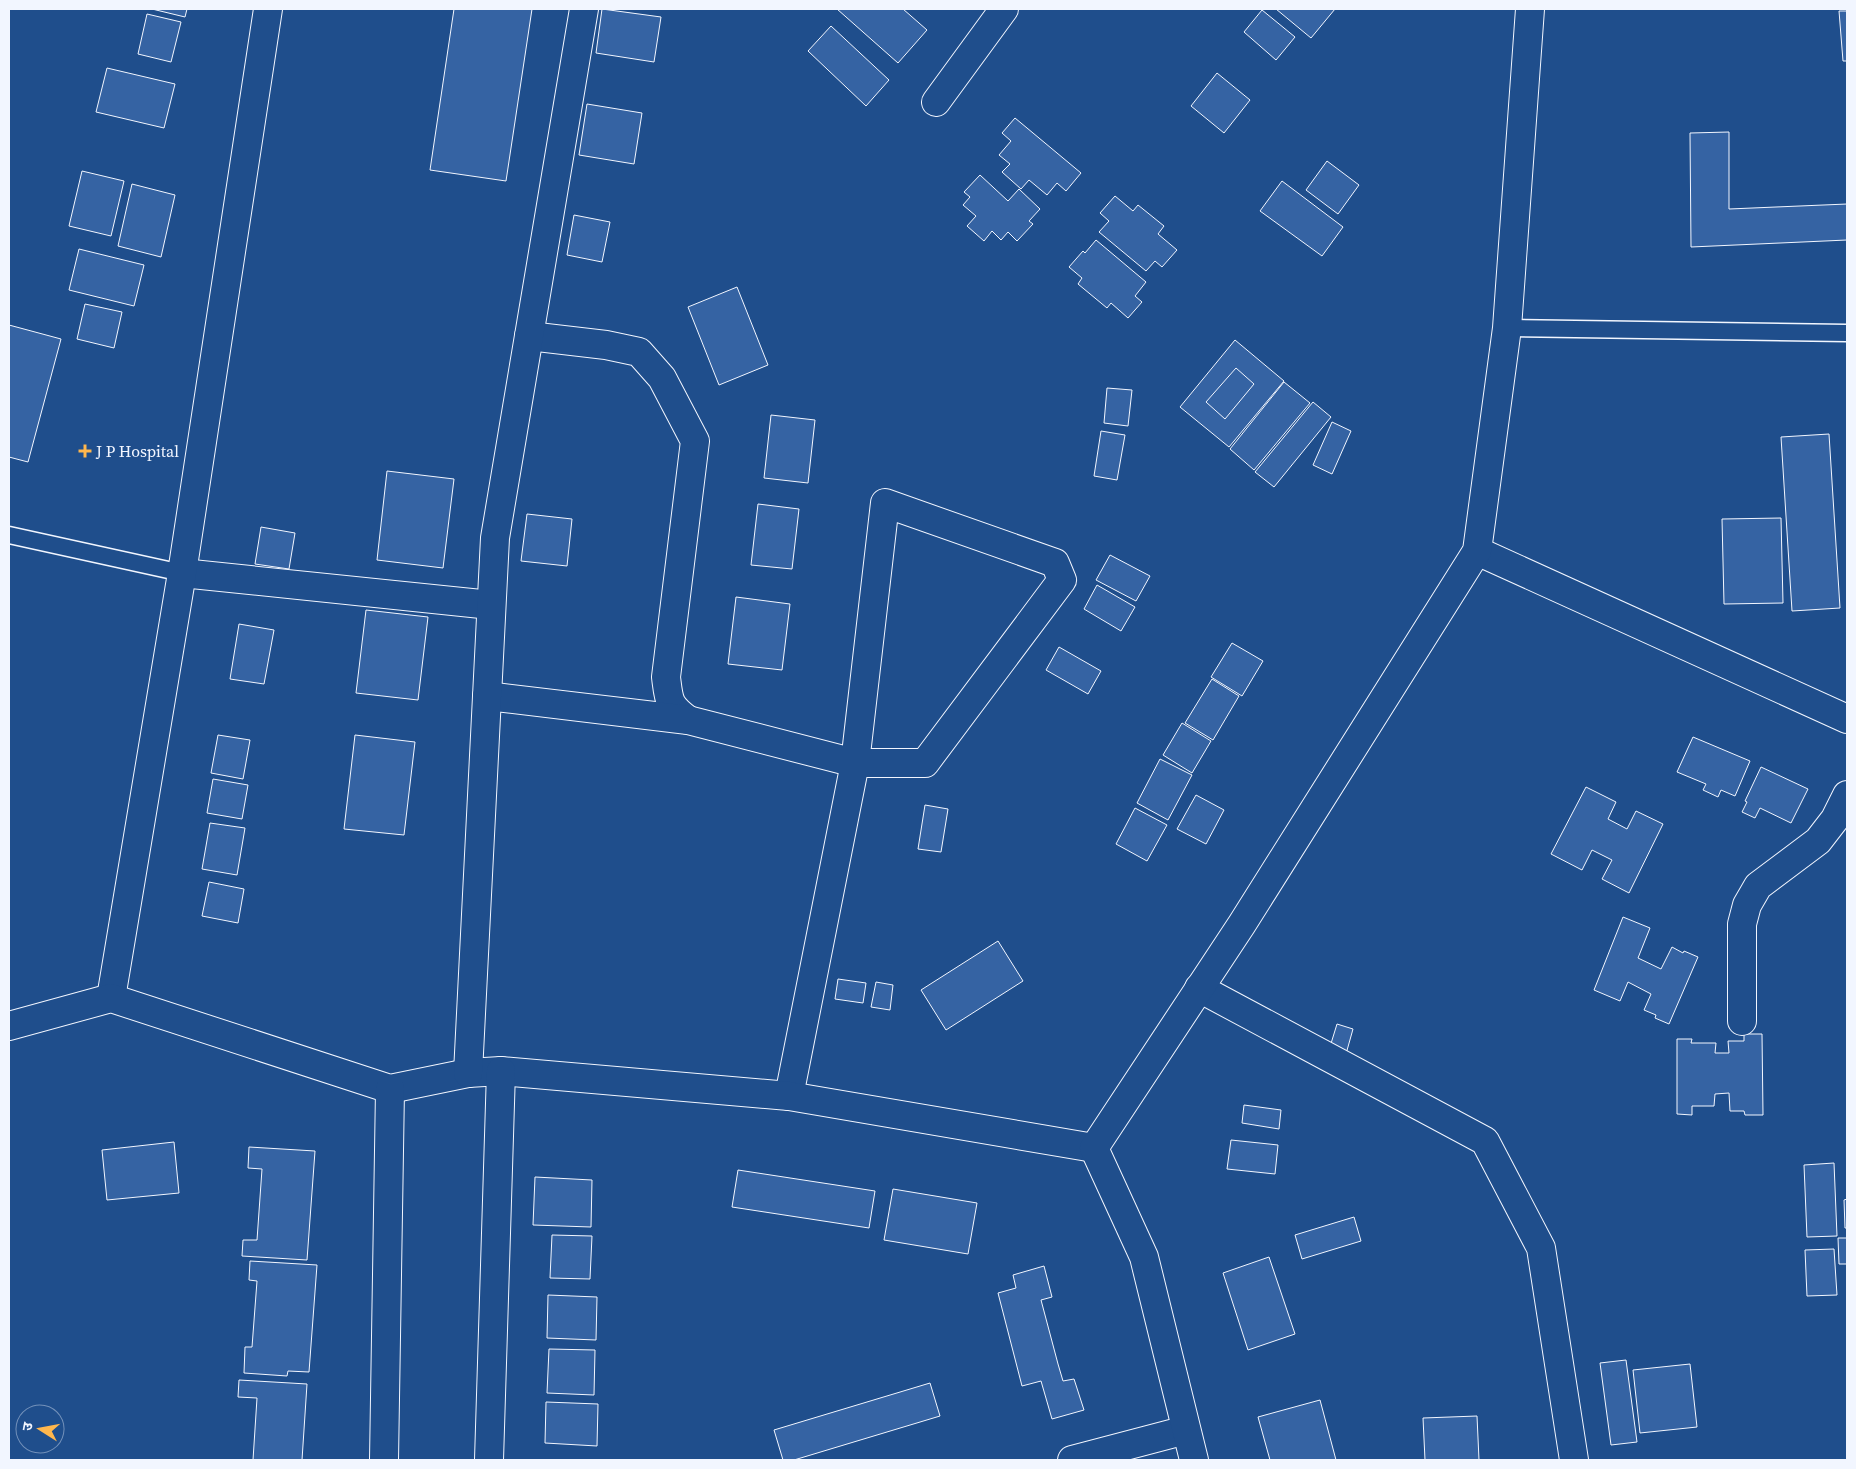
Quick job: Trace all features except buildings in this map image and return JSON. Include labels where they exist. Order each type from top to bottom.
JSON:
[{"type":"street","points":[[110,998],[182,573],[268,9]]},
{"type":"street","points":[[468,1073],[495,538],[584,9]]},
{"type":"street","points":[[936,102],[1004,9]]},
{"type":"street","points":[[1094,1148],[1247,915],[1477,551],[1508,328],[1530,9]]},
{"type":"street","points":[[529,336],[606,345],[639,352],[662,378],[694,442],[666,676],[668,696],[674,709],[688,720]]},
{"type":"street","points":[[487,696],[688,720],[855,763],[925,763],[1062,580],[1055,563],[885,503],[855,763],[789,1096]]},
{"type":"street","points":[[1477,551],[1847,719]]},
{"type":"street","points":[[182,573],[491,605]]},
{"type":"street","points":[[1742,1021],[1742,924],[1747,905],[1758,886],[1818,841],[1835,819],[1847,795]]},
{"type":"street","points":[[1200,988],[1485,1142],[1541,1248],[1574,1460]]},
{"type":"street","points":[[9,1026],[110,998],[390,1089],[468,1073],[501,1071],[789,1096],[1094,1148]]},
{"type":"street","points":[[489,1460],[501,1071]]},
{"type":"street","points":[[384,1460],[390,1089]]},
{"type":"street","points":[[1094,1148],[1144,1257],[1194,1460]]},
{"type":"street","points":[[1072,1460],[1186,1430]]},
{"type":"lane","points":[[1508,328],[1847,333]]},
{"type":"lane","points":[[9,535],[182,573]]},
{"type":"place","name":"J P Hospital","points":[[85,451]]}]
